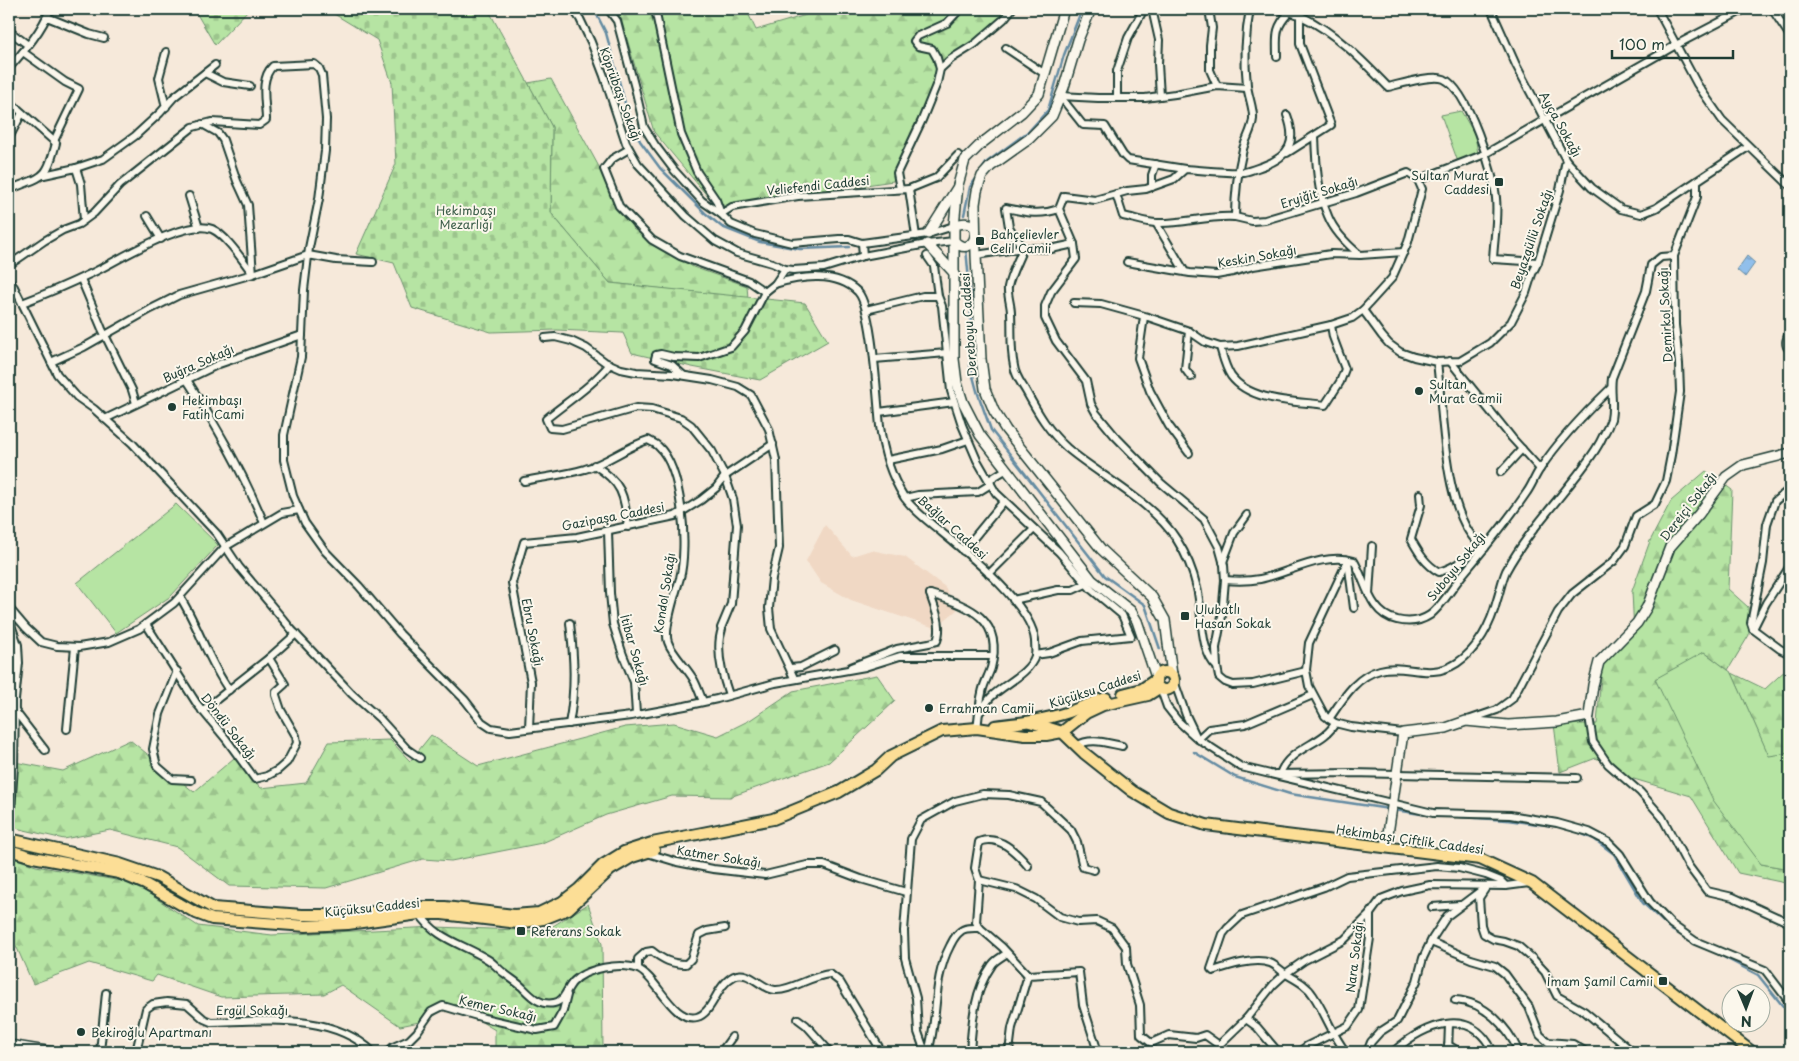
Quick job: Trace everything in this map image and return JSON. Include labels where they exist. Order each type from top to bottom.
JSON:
[{"type":"main road","points":[[1064,9],[1039,94],[1022,112],[981,144],[965,160],[958,185],[954,226],[954,359],[957,383],[963,402],[980,435],[1092,580],[1131,611],[1137,621],[1158,684],[1167,690],[1172,687],[1173,677],[1163,672],[1158,684]]},
{"type":"main road","name":"Dereboyu Caddesi","points":[[1091,9],[1078,40],[1052,116],[1029,138],[991,166],[982,176],[977,191],[975,204],[976,256],[981,359],[985,389],[994,410],[1006,430],[1101,548],[1152,597],[1165,620],[1173,677]]},
{"type":"main road","points":[[928,234],[958,185]]},
{"type":"main road","points":[[954,226],[966,223],[973,227],[976,234],[974,241],[968,246],[960,246],[954,241]]},
{"type":"main road","points":[[927,244],[955,274]]},
{"type":"main road","name":"Dereiçi Sokağı","points":[[1589,716],[1593,685],[1599,662],[1638,623],[1647,607],[1670,547],[1699,514],[1726,477],[1743,465],[1790,452]]},
{"type":"main road","name":"Küçüksu Caddesi","points":[[9,840],[120,864],[158,877],[213,908],[284,914],[347,915],[445,907],[514,915],[539,913],[562,902],[579,889],[603,865],[624,852],[652,843],[773,819],[839,792],[876,770],[891,756],[942,731],[1030,722],[1069,712],[1087,704],[1158,684]]},
{"type":"main road","name":"Küçüksu Caddesi","points":[[979,728],[1025,735],[1046,735],[1062,732],[1086,713],[1103,705],[1148,695],[1158,684]]},
{"type":"main road","points":[[1030,722],[1062,732],[1062,723],[1069,712]]},
{"type":"main road","points":[[1386,847],[1403,733],[1446,728],[1466,721],[1508,725],[1557,722],[1589,716]]},
{"type":"main road","points":[[1046,735],[1076,746],[1075,721]]},
{"type":"main road","name":"Hekimbaşı Çiftlik Caddesi","points":[[1062,732],[1076,746],[1132,791],[1169,812],[1206,825],[1480,859],[1532,883],[1752,1052]]},
{"type":"main road","name":"Küçüksu Caddesi","points":[[9,850],[33,857],[119,873],[146,884],[196,913],[212,919],[306,926],[348,924],[419,910],[518,923],[543,920],[568,909],[610,870],[632,856],[772,825],[840,799],[874,777],[913,746]]},
{"type":"main road","points":[[9,1045],[52,1052]]},
{"type":"street","points":[[9,68],[28,45],[47,17],[50,9]]},
{"type":"street","name":"Köprübaşı Sokağı","points":[[573,9],[580,19],[594,50],[629,149],[638,164],[686,216],[715,241],[737,253],[786,269],[824,268],[863,256],[954,241]]},
{"type":"street","name":"Köprübaşı Sokağı","points":[[608,9],[617,22],[644,126],[655,146],[702,201],[721,214],[731,224],[755,234],[792,243],[839,239],[850,239],[862,243],[928,234],[954,226]]},
{"type":"street","points":[[655,9],[681,134],[697,172],[716,200],[721,214]]},
{"type":"street","points":[[779,9],[791,11]]},
{"type":"street","points":[[900,189],[897,173],[922,120],[937,83],[940,70],[932,49],[918,46],[914,41],[918,36],[947,23],[960,9]]},
{"type":"street","points":[[940,70],[951,59],[975,44],[1004,19],[1012,9]]},
{"type":"street","points":[[1118,98],[1117,71],[1128,38],[1144,9]]},
{"type":"street","points":[[1152,9],[1160,40],[1158,64],[1160,96]]},
{"type":"street","points":[[1209,9],[1212,28],[1210,70],[1217,86]]},
{"type":"street","points":[[1235,217],[1235,200],[1244,147],[1251,129],[1253,116],[1247,88],[1244,47],[1250,9]]},
{"type":"street","points":[[1280,9],[1300,16],[1344,44],[1388,87],[1437,77],[1445,79],[1462,96],[1474,121],[1485,154],[1496,198],[1493,259],[1538,262]]},
{"type":"street","name":"Ayça Sokağı","points":[[1491,9],[1516,64],[1566,160],[1592,188],[1622,208],[1641,214],[1656,208],[1748,147]]},
{"type":"street","points":[[1657,9],[1698,84],[1722,120],[1790,186]]},
{"type":"street","points":[[1074,303],[1101,304],[1189,331],[1205,342],[1220,347],[1238,346],[1331,325],[1352,318],[1363,310],[1392,278],[1408,242],[1422,189],[1418,180],[1485,154],[1676,45],[1746,9]]},
{"type":"street","points":[[1772,9],[1790,36]]},
{"type":"street","points":[[1277,57],[1277,30],[1281,21],[1289,13]]},
{"type":"street","points":[[1060,96],[1083,125],[1105,126],[1128,160],[1185,169],[1246,172],[1272,162],[1330,125],[1300,44],[1300,16]]},
{"type":"street","points":[[47,17],[104,38]]},
{"type":"street","points":[[9,30],[28,45]]},
{"type":"street","points":[[1006,48],[1045,74]]},
{"type":"street","points":[[23,52],[65,82],[79,89],[54,141]]},
{"type":"street","points":[[166,52],[159,78],[166,107]]},
{"type":"street","points":[[9,265],[44,241],[94,213],[120,185],[186,132],[202,124],[230,122],[259,124],[266,120],[264,100],[267,71],[273,66],[283,64],[314,64],[319,68],[322,75],[326,119],[325,151],[304,290],[301,357],[284,435],[284,460],[293,496],[305,523],[325,551],[359,586],[400,634],[465,700],[482,722],[492,728],[510,731],[569,724],[717,700],[729,695],[794,678],[865,667],[900,656],[992,656]]},
{"type":"street","points":[[9,190],[44,176],[103,159],[135,136],[166,107],[174,96],[215,65]]},
{"type":"street","points":[[205,72],[223,82],[250,86]]},
{"type":"street","points":[[1060,96],[1118,98],[1160,96],[1217,86],[1247,88]]},
{"type":"street","points":[[9,101],[56,143],[52,159],[44,176]]},
{"type":"street","points":[[9,138],[22,113]]},
{"type":"street","points":[[1286,154],[1291,140],[1291,125],[1287,115]]},
{"type":"street","points":[[202,124],[218,133],[223,140],[237,181],[248,205],[253,274]]},
{"type":"street","points":[[1315,136],[1316,167],[1328,217],[1360,255]]},
{"type":"street","points":[[629,149],[612,159],[604,169],[619,206],[632,221],[652,240],[680,256],[748,281],[765,292]]},
{"type":"street","name":"Veliefendi Caddesi","points":[[721,214],[732,207],[798,196],[909,188],[936,178],[958,155]]},
{"type":"street","name":"Beyazgüllü Sokağı","points":[[1363,310],[1382,336],[1400,352],[1437,362],[1460,361],[1490,343],[1512,322],[1526,293],[1538,262],[1560,190],[1566,160]]},
{"type":"street","points":[[1152,187],[1152,175],[1156,164]]},
{"type":"street","points":[[76,168],[81,184],[84,220]]},
{"type":"street","points":[[1185,169],[1174,178],[1146,189],[1127,191],[1095,200],[1064,196],[1059,209],[1074,244],[1076,259],[1051,292],[1044,306],[1045,318],[1056,342],[1086,381],[1091,404],[1096,413],[1115,436],[1161,483],[1204,519],[1220,547],[1225,580],[1222,616],[1216,648],[1217,667],[1220,676],[1225,682],[1233,685],[1253,684],[1306,671]]},
{"type":"street","name":"Eryiğit Sokağı","points":[[1116,194],[1123,216],[1156,223],[1221,216],[1252,221],[1265,220],[1356,193],[1408,173],[1418,180]]},
{"type":"street","name":"Demirkol Sokağı","points":[[1466,721],[1497,710],[1512,699],[1558,612],[1572,594],[1614,561],[1626,546],[1636,516],[1655,504],[1666,481],[1680,392],[1675,326],[1674,256],[1697,197],[1697,181]]},
{"type":"street","points":[[909,188],[916,236]]},
{"type":"street","points":[[189,196],[199,228]]},
{"type":"street","points":[[1023,248],[1010,227],[1006,208],[1046,214],[1059,209]]},
{"type":"street","points":[[147,216],[160,239]]},
{"type":"street","points":[[1156,223],[1185,272]]},
{"type":"street","points":[[22,302],[57,290],[129,252],[160,239],[186,230],[199,228],[213,229],[253,274]]},
{"type":"street","points":[[862,243],[863,256]]},
{"type":"street","points":[[976,256],[1023,248],[1051,249],[1074,244]]},
{"type":"street","points":[[1023,248],[1008,287],[1011,314],[1010,339],[1017,377],[1036,412],[1051,433],[1067,448],[1124,489],[1159,518],[1176,538],[1188,559],[1197,588],[1206,651],[1210,661],[1217,667]]},
{"type":"street","name":"Keskin Sokağı","points":[[1127,262],[1185,272],[1216,275],[1253,266],[1330,254],[1360,255],[1404,252]]},
{"type":"street","points":[[51,362],[106,336],[178,295],[308,256],[373,262]]},
{"type":"street","points":[[927,256],[934,266],[938,296],[942,306],[950,391],[977,460],[996,493],[1059,552],[1086,584],[1122,615],[1131,636],[1082,641],[1049,653],[1035,655],[1027,669],[990,698],[980,712]]},
{"type":"street","points":[[1329,719],[1347,693],[1358,682],[1380,670],[1422,672],[1445,669],[1457,663],[1473,650],[1488,627],[1505,572],[1529,537],[1590,458],[1602,439],[1611,418],[1610,389],[1612,378],[1646,292],[1651,265],[1661,257],[1674,256]]},
{"type":"street","points":[[683,375],[672,364],[655,360],[656,355],[699,358],[731,347],[745,330],[765,292],[775,284],[786,269]]},
{"type":"street","name":"Bağlar Caddesi","points":[[775,284],[793,279],[833,278],[847,284],[858,293],[865,305],[874,359],[880,428],[895,480],[905,498],[918,513],[990,574],[1014,600],[1024,613],[1035,638],[1035,655]]},
{"type":"street","points":[[81,279],[132,390],[136,403]]},
{"type":"street","points":[[9,281],[22,302],[57,374],[77,397],[132,443],[216,534],[239,567],[296,634],[352,694],[379,718],[408,749],[420,758]]},
{"type":"street","points":[[866,310],[923,296],[938,296]]},
{"type":"street","points":[[1144,317],[1138,358],[1150,391],[1168,426],[1189,453]]},
{"type":"street","points":[[1220,347],[1231,375],[1245,389],[1264,396],[1325,405],[1340,382],[1345,369],[1333,337],[1331,325]]},
{"type":"street","points":[[1189,331],[1185,369],[1191,377]]},
{"type":"street","points":[[1790,331],[1786,342],[1790,350]]},
{"type":"street","name":"Buğra Sokağı","points":[[105,419],[219,364],[302,334]]},
{"type":"street","points":[[545,338],[555,337],[571,341],[586,348],[610,364],[636,372],[683,375],[738,387],[751,395],[769,429],[776,460],[779,548],[772,578],[769,608],[771,629],[791,668],[794,678]]},
{"type":"street","points":[[874,359],[947,353]]},
{"type":"street","points":[[1450,361],[1540,469]]},
{"type":"street","points":[[1420,494],[1421,505],[1411,539],[1420,557],[1430,567],[1439,572],[1450,569],[1483,547],[1464,524],[1454,494],[1443,432],[1437,362]]},
{"type":"street","points":[[610,364],[581,392],[546,420],[550,428],[562,429],[636,408],[652,409],[681,418],[691,425],[712,451],[725,476],[733,499],[737,525],[731,604],[718,639],[724,680],[729,695]]},
{"type":"street","points":[[187,380],[229,449],[264,523]]},
{"type":"street","name":"Suboyu Sokağı","points":[[1348,560],[1354,561],[1369,596],[1376,606],[1396,620],[1420,620],[1431,614],[1442,603],[1483,547],[1529,490],[1540,469],[1587,412],[1610,389]]},
{"type":"street","points":[[879,412],[954,402]]},
{"type":"street","name":"Kondol Sokağı","points":[[524,481],[585,469],[632,445],[648,440],[657,445],[673,470],[682,511],[680,577],[668,626],[667,642],[693,679],[703,702]]},
{"type":"street","points":[[888,460],[942,449],[968,440]]},
{"type":"street","name":"Gazipaşa Caddesi","points":[[524,542],[577,537],[675,516],[716,488],[725,476],[773,444]]},
{"type":"street","points":[[1501,472],[1522,448]]},
{"type":"street","points":[[594,465],[610,476],[619,489],[625,500],[628,527]]},
{"type":"street","points":[[905,498],[918,495],[978,492],[1007,469]]},
{"type":"street","points":[[1790,489],[1775,501],[1767,524],[1763,563],[1751,623],[1753,629],[1790,654]]},
{"type":"street","points":[[963,550],[1004,501]]},
{"type":"street","points":[[9,608],[41,642],[57,646],[75,647],[109,642],[139,629],[180,598],[225,547],[282,513],[299,510]]},
{"type":"street","points":[[1223,562],[1234,533],[1246,515]]},
{"type":"street","points":[[990,574],[1034,530]]},
{"type":"street","name":"İtibar Sokağı","points":[[608,531],[613,624],[634,682],[636,714]]},
{"type":"street","name":"Ebru Sokağı","points":[[524,542],[512,583],[530,682],[529,728]]},
{"type":"street","points":[[1369,596],[1372,546]]},
{"type":"street","points":[[1225,580],[1260,579],[1309,564],[1330,560],[1348,560]]},
{"type":"street","points":[[1348,560],[1354,608]]},
{"type":"street","points":[[1348,560],[1309,643],[1306,678],[1325,716],[1336,723],[1351,727],[1403,733]]},
{"type":"street","points":[[1753,629],[1766,603],[1790,566]]},
{"type":"street","points":[[1014,600],[1058,590],[1073,590],[1086,584]]},
{"type":"street","points":[[839,672],[897,649],[929,644],[937,640],[940,632],[940,623],[930,594],[963,605],[978,614],[988,624],[992,635],[991,667],[982,693],[979,728]]},
{"type":"street","points":[[180,598],[190,614],[216,672],[229,690]]},
{"type":"street","points":[[9,619],[18,645],[19,663],[9,840]]},
{"type":"street","points":[[569,724],[573,704],[575,674],[570,623]]},
{"type":"street","name":"Döndü Sokağı","points":[[146,624],[202,711],[226,739],[255,779],[267,776],[278,770],[287,762],[297,743],[296,736],[281,710],[276,695],[276,692],[286,684],[269,658]]},
{"type":"street","points":[[202,711],[296,634]]},
{"type":"street","points":[[66,728],[75,647]]},
{"type":"street","points":[[791,668],[801,668],[835,650]]},
{"type":"street","points":[[177,671],[160,714],[153,749],[157,766],[172,779],[191,780]]},
{"type":"street","points":[[1173,677],[1186,715],[1198,739]]},
{"type":"street","points":[[1158,684],[1167,708],[1178,721],[1198,739],[1241,767],[1392,809],[1433,813],[1510,814],[1557,823],[1589,832],[1608,842],[1620,854],[1650,902],[1671,924],[1695,942],[1765,970],[1790,1003]]},
{"type":"street","points":[[1198,739],[1209,729],[1245,724],[1313,695]]},
{"type":"street","points":[[15,711],[45,750]]},
{"type":"street","points":[[1589,716],[1593,742],[1603,757],[1662,816],[1687,864],[1707,891],[1733,897],[1790,923]]},
{"type":"street","points":[[1280,774],[1291,758],[1302,748],[1329,732],[1336,723]]},
{"type":"street","points":[[1076,746],[1084,741],[1098,741],[1122,746]]},
{"type":"street","points":[[1270,775],[1397,773],[1576,778]]},
{"type":"street","points":[[927,1052],[918,1032],[916,998],[905,958],[904,931],[906,892],[910,874],[909,856],[912,839],[921,820],[955,801],[983,794],[1009,795],[1041,802],[1071,830],[1077,842],[1083,867],[1094,870]]},
{"type":"street","points":[[1028,866],[1015,850],[1003,843],[984,839],[979,842],[975,868],[979,880],[976,922],[1028,975],[1078,972],[1083,1005],[1098,1052]]},
{"type":"street","name":"Katmer Sokağı","points":[[644,852],[677,862],[713,869],[765,875],[807,865],[824,865],[861,879],[906,892]]},
{"type":"street","points":[[1346,1052],[1333,1034],[1329,1022],[1312,993],[1302,982],[1270,963],[1262,961],[1213,971],[1223,934],[1227,929],[1242,915],[1348,876],[1437,866],[1459,868],[1486,875],[1501,881],[1506,886]]},
{"type":"street","points":[[979,880],[1016,889],[1060,917],[1078,922],[1097,922],[1112,928],[1126,947],[1127,964],[1140,1005],[1141,1035],[1151,1043],[1169,1035],[1196,1038],[1204,1035],[1219,1045]]},
{"type":"street","name":"Nara Sokağı","points":[[1300,1052],[1307,1046],[1348,1026],[1359,1010],[1370,938],[1370,914],[1381,899],[1402,891],[1430,885],[1506,886],[1532,883]]},
{"type":"street","points":[[1367,1052],[1371,1042],[1380,1032],[1397,1020],[1417,981],[1423,958],[1430,942],[1447,916],[1487,886]]},
{"type":"street","points":[[1487,886],[1479,898],[1481,925],[1484,934],[1493,939],[1518,946],[1545,972],[1557,996],[1584,1011],[1633,1052]]},
{"type":"street","points":[[1432,907],[1462,905]]},
{"type":"street","points":[[419,910],[430,928],[488,959],[504,974],[520,984],[542,1003],[552,1004],[560,1001],[574,981],[586,973],[603,967],[638,969],[651,979],[675,1009],[686,1017],[697,1017],[705,1013],[724,983],[738,974],[748,976],[766,987],[776,990],[819,975],[830,974],[840,982],[882,1052]]},
{"type":"street","points":[[1217,1052],[1219,1045],[1246,1019],[1273,985],[1305,960],[1344,940],[1370,914]]},
{"type":"street","points":[[638,969],[638,959],[646,952],[652,951],[664,960],[675,964],[686,964],[691,959],[699,935],[708,931],[725,928]]},
{"type":"street","points":[[927,1052],[932,1040],[936,988],[943,959],[955,936],[962,929],[980,928]]},
{"type":"street","points":[[1430,942],[1471,960],[1495,966],[1505,974],[1529,1007],[1540,1035],[1548,1042],[1573,1044],[1586,1052]]},
{"type":"street","points":[[970,1052],[973,1019],[982,982],[993,963],[1007,953]]},
{"type":"street","points":[[1010,1052],[1012,1028],[1028,975]]},
{"type":"street","name":"Kemer Sokağı","points":[[388,1052],[393,1047],[409,1040],[431,1012],[443,1006],[537,1030],[554,1027],[563,1011],[567,991]]},
{"type":"street","points":[[100,1052],[106,993]]},
{"type":"street","points":[[1456,1000],[1469,1001],[1484,1009],[1508,1033],[1518,1052]]},
{"type":"street","name":"Ergül Sokağı","points":[[136,1052],[146,1009],[152,1004],[167,1002],[187,1004],[204,1019],[211,1022],[267,1020],[298,1022],[327,1027],[352,1036],[373,1052]]},
{"type":"street","points":[[798,1019],[830,1052]]},
{"type":"street","points":[[1246,1019],[1257,1027],[1278,1052]]},
{"type":"street","points":[[1449,1024],[1448,1049],[1460,1052]]},
{"type":"street","points":[[1393,1052],[1406,1040],[1431,1028],[1449,1024],[1464,1024],[1478,1031],[1486,1039],[1493,1052]]},
{"type":"street","points":[[724,1052],[724,1048],[732,1037]]},
{"type":"shaded area","points":[[825,525],[852,556],[871,550],[905,557],[945,587],[957,610],[935,628],[851,600],[821,583],[806,561]]},
{"type":"green space","points":[[194,9],[249,9],[215,45]]},
{"type":"green space","name":"Hekimbaşı Mezarlığı","points":[[326,9],[488,9],[552,127],[551,213],[610,283],[805,303],[828,341],[760,380],[632,353],[623,333],[557,330],[491,332],[412,308],[394,263],[356,254],[396,164],[392,83],[377,40]]},
{"type":"green space","points":[[612,9],[746,9],[756,30],[806,15],[804,9],[1012,9],[1005,22],[946,58],[893,181],[725,206],[709,198],[654,132],[625,32]]},
{"type":"green space","points":[[551,79],[633,229],[693,267],[747,286],[748,298],[610,283],[551,213],[552,127],[528,83]]},
{"type":"green space","points":[[1461,111],[1475,135],[1478,154],[1458,162],[1441,115]]},
{"type":"green space","points":[[1706,471],[1732,490],[1728,589],[1748,607],[1749,635],[1728,670],[1704,652],[1761,864],[1790,869],[1790,884],[1738,873],[1691,796],[1627,777],[1596,758],[1560,772],[1554,724],[1597,724],[1602,663],[1634,634],[1632,591],[1650,541],[1671,501]]},
{"type":"green space","points":[[176,504],[218,545],[171,596],[116,633],[77,583]]},
{"type":"green space","points":[[1704,652],[1732,673],[1769,756],[1790,753],[1790,869],[1761,864],[1713,800],[1655,679]]},
{"type":"green space","points":[[1790,666],[1790,753],[1769,757],[1732,673],[1765,689]]},
{"type":"green space","points":[[877,675],[895,701],[829,762],[730,797],[672,796],[606,815],[542,843],[451,861],[423,859],[326,888],[229,886],[177,847],[110,830],[64,839],[11,827],[9,761],[63,771],[130,740],[194,792],[234,758],[261,788],[306,783],[329,742],[390,740],[410,761],[431,735],[478,766],[625,727],[674,723],[718,736],[750,720],[793,691]]},
{"type":"green space","points":[[9,856],[36,866],[133,883],[198,926],[272,935],[435,927],[545,931],[588,904],[602,944],[603,1052],[495,1052],[495,1030],[477,1019],[443,1009],[429,1020],[400,1026],[341,985],[324,994],[221,997],[157,975],[152,981],[89,963],[33,984],[17,948],[9,946]]},
{"type":"water","points":[[1747,256],[1755,263],[1745,277],[1737,270]]},
{"type":"waterway","points":[[594,9],[606,33],[629,118],[640,141],[660,168],[705,213],[722,227],[760,242],[800,249],[849,247]]},
{"type":"waterway","points":[[981,171],[987,162],[1029,131],[1048,110],[1064,55],[1082,9]]},
{"type":"waterway","points":[[964,215],[970,187],[978,176]]},
{"type":"waterway","points":[[966,248],[971,304],[970,365],[991,430],[1105,576],[1145,605],[1160,649]]},
{"type":"waterway","points":[[1194,752],[1235,777],[1290,794],[1389,809]]},
{"type":"waterway","points":[[1394,810],[1428,815]]},
{"type":"waterway","points":[[1461,817],[1507,820],[1563,827]]},
{"type":"waterway","points":[[1573,830],[1594,839],[1614,854],[1643,903],[1673,931],[1685,937]]},
{"type":"waterway","points":[[1712,951],[1758,975],[1790,1015]]},
{"type":"place","name":"Sultan Murat Caddesi","points":[[1499,182]]},
{"type":"place","name":"Bahçelievler Celil Camii","points":[[980,241]]},
{"type":"place","name":"Sultan Murat Camii","points":[[1419,391]]},
{"type":"place","name":"Hekimbaşı Fatih Cami","points":[[172,407]]},
{"type":"place","name":"Ulubatlı Hasan Sokak","points":[[1185,616]]},
{"type":"place","name":"Errahman Camii","points":[[929,708]]},
{"type":"place","name":"Referans Sokak","points":[[521,931]]},
{"type":"place","name":"İmam Şamil Camii","points":[[1663,981]]},
{"type":"place","name":"Bekiroğlu Apartmanı","points":[[81,1032]]}]
